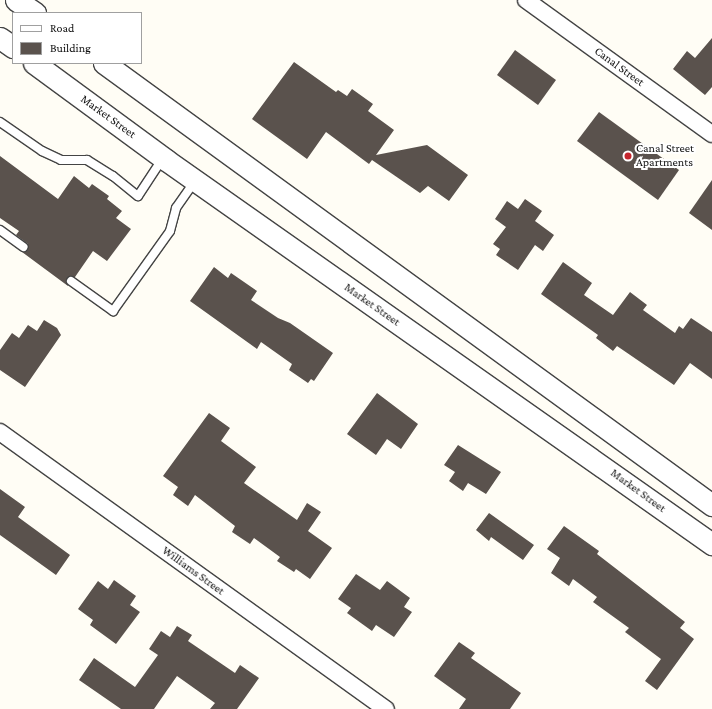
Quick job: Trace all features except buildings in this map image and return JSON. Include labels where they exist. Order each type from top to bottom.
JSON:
[{"type":"street","name":"Canal Street","points":[[526,0],[712,134]]},
{"type":"street","name":"Market Street","points":[[35,64],[163,158],[712,544]]},
{"type":"street","points":[[105,64],[712,505]]},
{"type":"street","name":"Williams Street","points":[[0,432],[378,707]]},
{"type":"lane","points":[[0,122],[42,151],[61,160],[87,160],[138,196],[163,158]]},
{"type":"lane","points":[[71,281],[113,311],[170,231],[176,208],[195,180]]},
{"type":"lane","points":[[0,230],[23,247]]},
{"type":"place","name":"Canal Street Apartments","points":[[628,156]]}]
